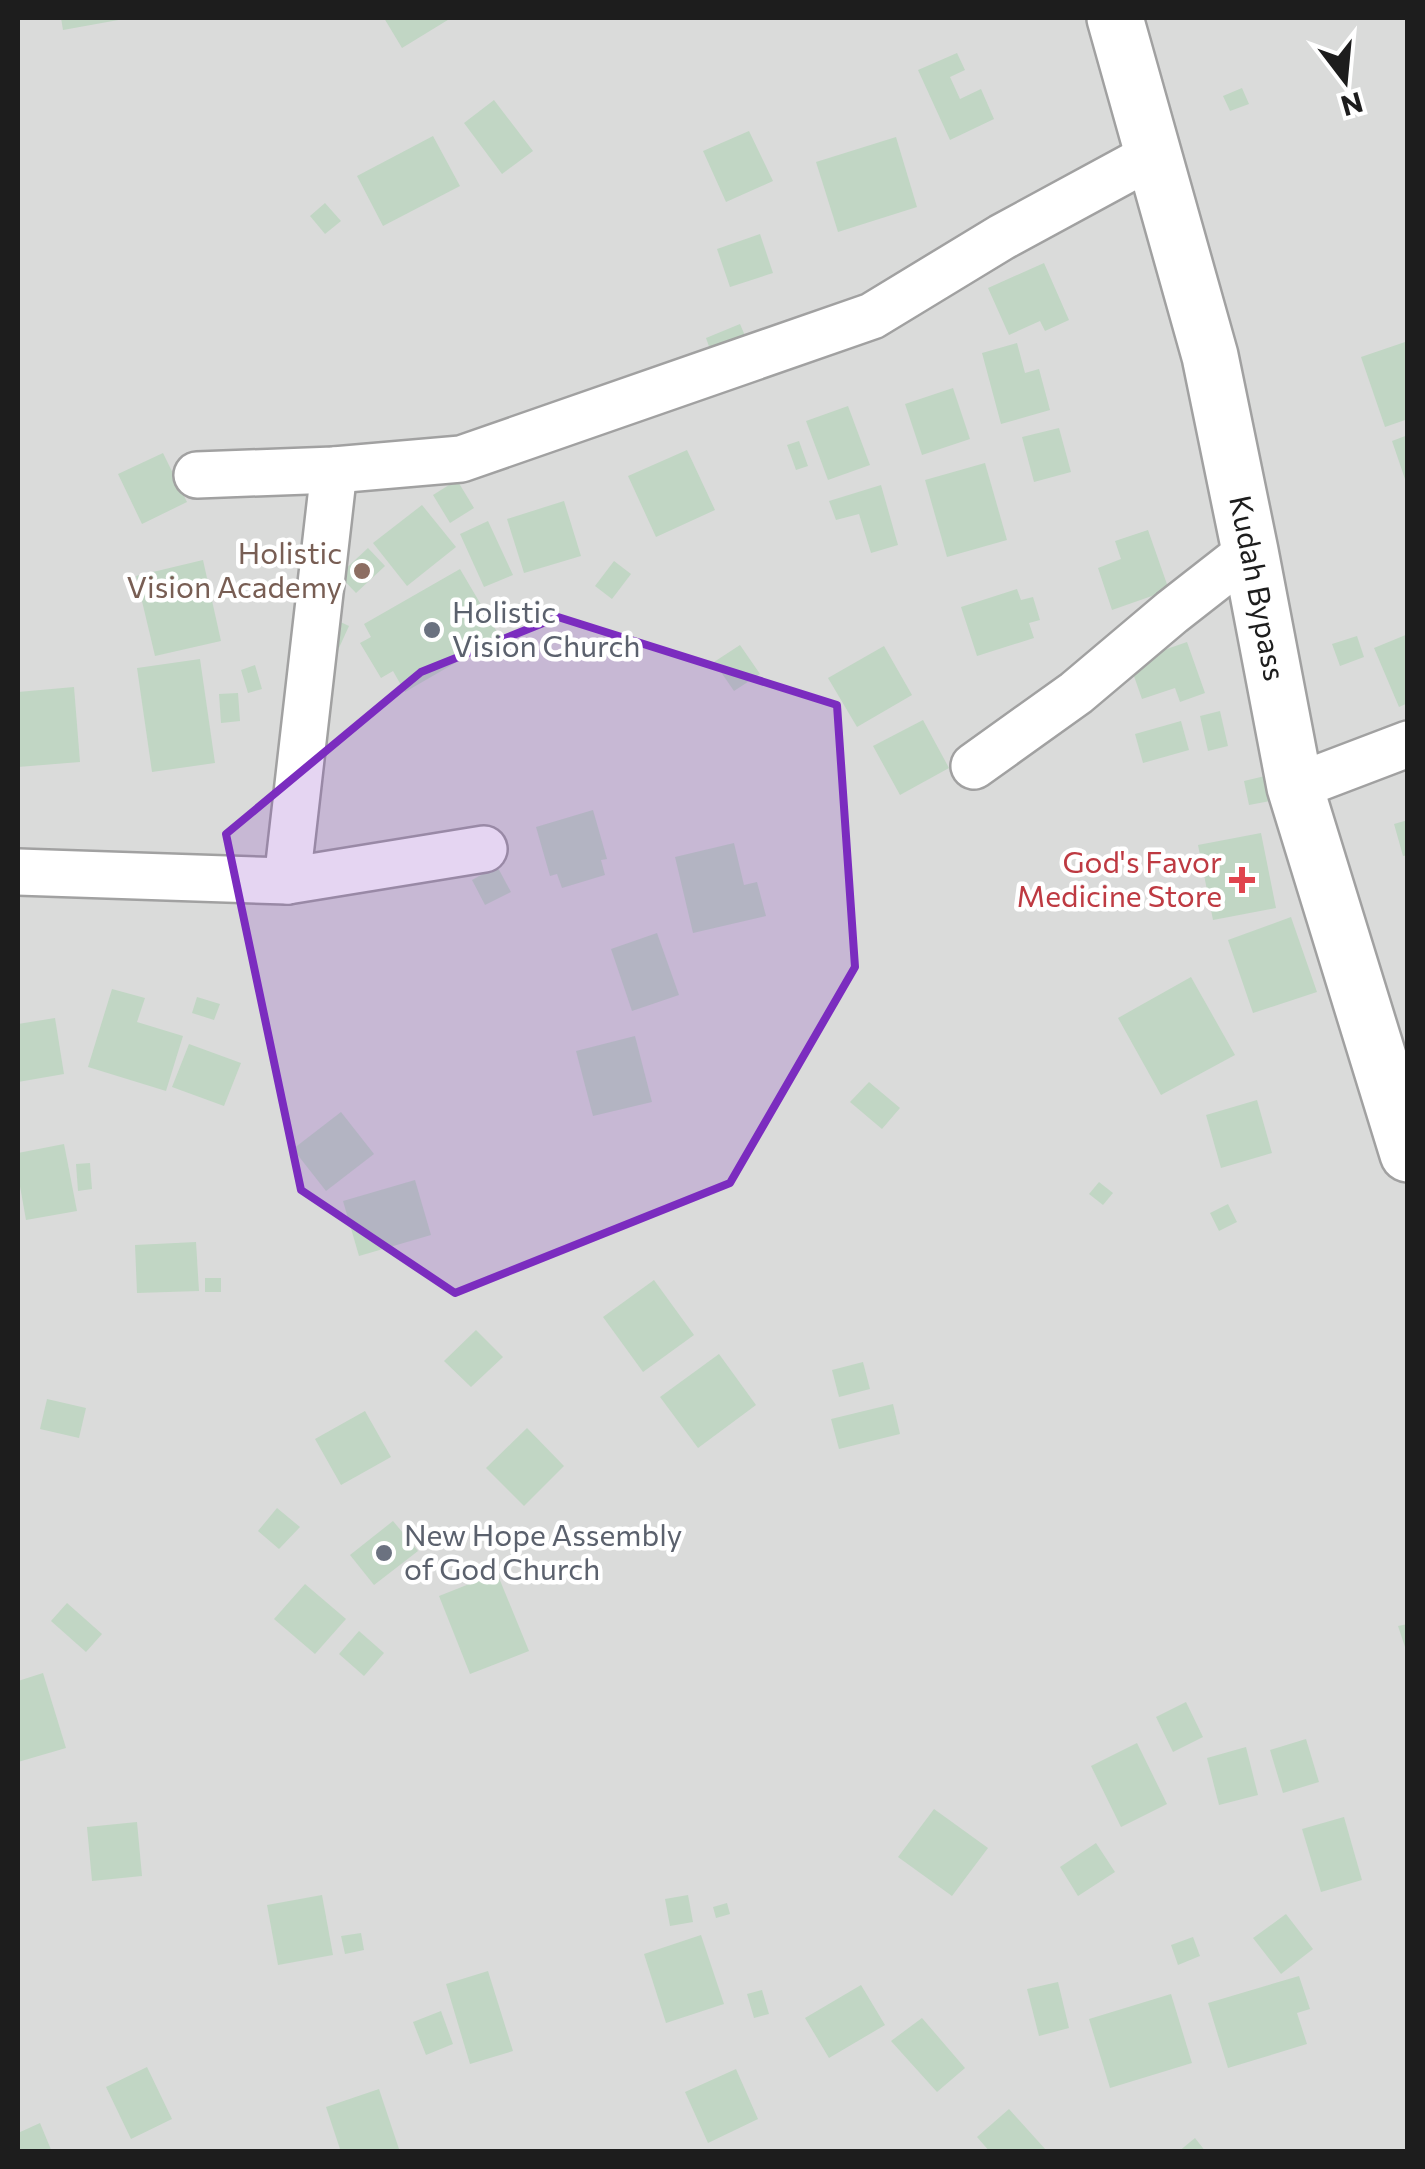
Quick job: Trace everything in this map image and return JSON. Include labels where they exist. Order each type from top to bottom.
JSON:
[{"type":"street","name":"Kudah Bypass","points":[[1116,18],[1210,356],[1295,787],[1408,1154]]},
{"type":"street","points":[[196,475],[334,470],[460,459],[872,316],[1002,237],[1154,154]]},
{"type":"street","points":[[287,882],[334,470]]},
{"type":"street","points":[[974,766],[1076,694],[1250,551]]},
{"type":"street","points":[[1295,787],[1408,744]]},
{"type":"street","points":[[18,872],[287,882],[484,849]]},
{"type":"highlighted area","points":[[558,617],[837,705],[855,967],[730,1183],[455,1293],[301,1190],[226,834],[421,672]]},
{"type":"shaded area","points":[[18,18],[1407,18],[1407,2151],[18,2151]]},
{"type":"building","points":[[61,18],[124,18],[124,19],[63,30]]},
{"type":"building","points":[[384,18],[451,18],[402,48]]},
{"type":"building","points":[[957,53],[965,70],[950,77],[960,99],[981,89],[994,119],[950,140],[918,70]]},
{"type":"building","points":[[1242,88],[1249,104],[1230,111],[1223,96]]},
{"type":"building","points":[[494,100],[533,151],[502,174],[464,123]]},
{"type":"building","points":[[749,131],[773,181],[726,202],[703,151]]},
{"type":"building","points":[[433,136],[460,186],[383,226],[357,176]]},
{"type":"building","points":[[896,137],[917,207],[838,232],[816,162]]},
{"type":"building","points":[[325,203],[341,221],[325,234],[310,216]]},
{"type":"building","points":[[760,234],[773,273],[730,287],[717,249]]},
{"type":"building","points":[[1044,263],[1069,320],[1045,331],[1040,321],[1009,335],[988,288]]},
{"type":"building","points":[[740,324],[746,338],[711,352],[706,338]]},
{"type":"building","points":[[1408,341],[1408,419],[1385,427],[1361,357]]},
{"type":"building","points":[[1017,343],[1025,373],[1039,369],[1050,410],[1001,424],[982,353]]},
{"type":"building","points":[[953,388],[970,439],[922,455],[905,404]]},
{"type":"building","points":[[848,406],[870,465],[828,480],[806,421]]},
{"type":"building","points":[[1059,428],[1071,472],[1034,482],[1022,437]]},
{"type":"building","points":[[1408,435],[1408,484],[1407,485],[1392,441]]},
{"type":"building","points":[[799,441],[808,466],[796,470],[787,445]]},
{"type":"building","points":[[687,450],[715,510],[656,537],[628,476]]},
{"type":"building","points":[[163,453],[187,502],[142,524],[118,474]]},
{"type":"building","points":[[985,463],[1007,540],[947,557],[925,480]]},
{"type":"building","points":[[457,480],[474,508],[450,523],[433,495]]},
{"type":"building","points":[[881,485],[898,545],[871,553],[859,514],[836,520],[829,501]]},
{"type":"building","points":[[564,501],[581,556],[524,573],[507,519]]},
{"type":"building","points":[[422,505],[456,547],[407,586],[373,543]]},
{"type":"building","points":[[488,521],[513,575],[484,587],[460,534]]},
{"type":"building","points":[[1148,530],[1169,590],[1112,610],[1098,568],[1121,559],[1115,541]]},
{"type":"building","name":"Holistic Vision Academy","points":[[368,548],[385,566],[356,593],[339,575]]},
{"type":"building","points":[[203,560],[221,641],[155,656],[136,576]]},
{"type":"building","points":[[614,561],[631,574],[612,599],[595,586]]},
{"type":"building","name":"Holistic Vision Church","points":[[460,569],[500,637],[405,692],[393,671],[381,678],[360,643],[371,637],[364,624]]},
{"type":"building","points":[[1017,589],[1021,600],[1033,597],[1040,620],[1029,623],[1034,638],[977,656],[961,607]]},
{"type":"building","points":[[332,618],[349,626],[333,661]]},
{"type":"building","points":[[1408,634],[1408,703],[1399,707],[1374,648]]},
{"type":"building","points":[[1357,636],[1364,657],[1340,666],[1332,644]]},
{"type":"building","points":[[1187,642],[1205,693],[1180,702],[1175,688],[1142,699],[1129,662]]},
{"type":"building","points":[[740,645],[760,674],[734,691],[714,662]]},
{"type":"building","points":[[884,646],[912,695],[857,727],[828,678]]},
{"type":"building","points":[[200,659],[215,763],[152,772],[137,668]]},
{"type":"building","points":[[255,665],[262,689],[248,693],[241,670]]},
{"type":"building","points":[[74,687],[80,762],[18,767],[18,692]]},
{"type":"building","points":[[238,693],[240,721],[221,723],[219,694]]},
{"type":"building","points":[[1220,711],[1228,746],[1208,751],[1200,716]]},
{"type":"building","points":[[923,720],[949,768],[900,795],[873,746]]},
{"type":"building","points":[[1181,721],[1189,750],[1143,763],[1135,734]]},
{"type":"building","points":[[1265,776],[1270,801],[1249,805],[1244,781]]},
{"type":"building","points":[[593,810],[607,859],[601,860],[605,875],[562,888],[557,874],[550,876],[536,827]]},
{"type":"building","points":[[1408,820],[1408,855],[1403,856],[1394,824]]},
{"type":"building","points":[[1261,833],[1276,908],[1213,920],[1198,845]]},
{"type":"building","points":[[734,843],[744,885],[757,882],[766,916],[693,933],[675,857]]},
{"type":"building","points":[[497,866],[511,892],[485,905],[472,880]]},
{"type":"building","points":[[1291,917],[1317,992],[1253,1013],[1228,940]]},
{"type":"building","points":[[657,933],[679,995],[632,1011],[611,949]]},
{"type":"building","points":[[1191,977],[1235,1055],[1161,1095],[1118,1018]]},
{"type":"building","points":[[112,989],[145,998],[137,1022],[183,1036],[166,1091],[88,1067]]},
{"type":"building","points":[[197,997],[220,1004],[214,1020],[192,1013]]},
{"type":"building","points":[[55,1018],[64,1074],[18,1082],[18,1024]]},
{"type":"building","points":[[635,1036],[652,1102],[593,1116],[576,1051]]},
{"type":"building","points":[[189,1044],[241,1063],[224,1106],[172,1087]]},
{"type":"building","points":[[869,1082],[900,1108],[882,1129],[850,1102]]},
{"type":"building","points":[[1257,1100],[1272,1153],[1221,1168],[1206,1115]]},
{"type":"building","points":[[341,1112],[374,1154],[326,1191],[293,1149]]},
{"type":"building","points":[[64,1144],[77,1211],[26,1220],[18,1153]]},
{"type":"building","points":[[90,1163],[92,1189],[78,1191],[76,1164]]},
{"type":"building","points":[[415,1180],[431,1235],[359,1256],[343,1201]]},
{"type":"building","points":[[1099,1182],[1113,1193],[1103,1205],[1089,1194]]},
{"type":"building","points":[[1228,1204],[1237,1222],[1219,1231],[1210,1213]]},
{"type":"building","points":[[196,1242],[199,1291],[137,1293],[135,1245]]},
{"type":"building","points":[[205,1278],[221,1278],[221,1292],[205,1292]]},
{"type":"building","points":[[654,1280],[694,1335],[643,1372],[603,1317]]},
{"type":"building","points":[[476,1330],[503,1357],[471,1387],[444,1361]]},
{"type":"building","points":[[719,1354],[756,1405],[698,1448],[660,1397]]},
{"type":"building","points":[[863,1362],[870,1389],[839,1397],[832,1370]]},
{"type":"building","points":[[47,1399],[86,1408],[79,1438],[40,1429]]},
{"type":"building","points":[[893,1404],[900,1434],[839,1449],[831,1419]]},
{"type":"building","points":[[365,1411],[391,1457],[341,1485],[315,1439]]},
{"type":"building","points":[[527,1428],[564,1466],[524,1506],[486,1468]]},
{"type":"building","points":[[277,1508],[300,1527],[279,1549],[258,1531]]},
{"type":"building","name":"New Hope Assembly of God Church","points":[[393,1521],[418,1551],[374,1585],[350,1555]]},
{"type":"building","points":[[497,1573],[529,1651],[470,1674],[439,1596]]},
{"type":"building","points":[[305,1584],[346,1619],[315,1654],[274,1619]]},
{"type":"building","points":[[67,1603],[102,1634],[86,1652],[51,1621]]},
{"type":"building","points":[[1408,1624],[1408,1653],[1407,1653],[1398,1626]]},
{"type":"building","points":[[359,1631],[384,1653],[364,1676],[339,1654]]},
{"type":"building","points":[[43,1673],[66,1748],[18,1762],[18,1681]]},
{"type":"building","points":[[1186,1702],[1203,1737],[1173,1752],[1156,1717]]},
{"type":"building","points":[[1306,1739],[1319,1782],[1283,1793],[1270,1750]]},
{"type":"building","points":[[1137,1743],[1167,1804],[1121,1827],[1091,1766]]},
{"type":"building","points":[[1246,1747],[1258,1795],[1219,1805],[1207,1758]]},
{"type":"building","points":[[934,1809],[988,1848],[952,1896],[898,1857]]},
{"type":"building","points":[[1344,1817],[1362,1880],[1321,1892],[1302,1829]]},
{"type":"building","points":[[137,1822],[142,1876],[92,1881],[87,1827]]},
{"type":"building","points":[[1096,1843],[1115,1872],[1078,1896],[1060,1867]]},
{"type":"building","points":[[322,1895],[333,1955],[278,1965],[267,1905]]},
{"type":"building","points":[[688,1895],[693,1922],[670,1926],[665,1899]]},
{"type":"building","points":[[727,1903],[730,1914],[716,1918],[713,1907]]},
{"type":"building","points":[[1286,1914],[1313,1949],[1281,1974],[1253,1938]]},
{"type":"building","points":[[361,1933],[364,1950],[345,1954],[341,1936]]},
{"type":"building","points":[[701,1935],[724,2004],[666,2023],[644,1954]]},
{"type":"building","points":[[1193,1937],[1200,1956],[1178,1965],[1171,1945]]},
{"type":"building","points":[[488,1971],[513,2051],[470,2064],[446,1984]]},
{"type":"building","points":[[1299,1976],[1310,2009],[1297,2013],[1307,2044],[1228,2068],[1208,2003]]},
{"type":"building","points":[[1058,1982],[1069,2028],[1039,2036],[1027,1989]]},
{"type":"building","points":[[861,1985],[885,2025],[829,2058],[805,2018]]},
{"type":"building","points":[[762,1990],[769,2014],[754,2018],[747,1994]]},
{"type":"building","points":[[1171,1994],[1192,2063],[1110,2088],[1089,2019]]},
{"type":"building","points":[[441,2011],[453,2044],[426,2055],[413,2022]]},
{"type":"building","points":[[922,2018],[965,2068],[937,2092],[891,2041]]},
{"type":"building","points":[[147,2067],[172,2119],[131,2139],[106,2087]]},
{"type":"building","points":[[736,2069],[758,2119],[708,2143],[685,2092]]},
{"type":"building","points":[[379,2089],[399,2149],[341,2152],[326,2107]]},
{"type":"building","points":[[1009,2109],[1044,2152],[990,2152],[977,2137]]},
{"type":"building","points":[[40,2123],[52,2152],[18,2152],[18,2133]]},
{"type":"building","points":[[1195,2138],[1206,2152],[1178,2152]]},
{"type":"place","name":"Holistic Vision Academy","points":[[362,571]]},
{"type":"place","name":"Holistic Vision Church","points":[[432,630]]},
{"type":"place","name":"God's Favor Medicine Store","points":[[1242,880]]},
{"type":"place","name":"New Hope Assembly of God Church","points":[[384,1553]]}]
